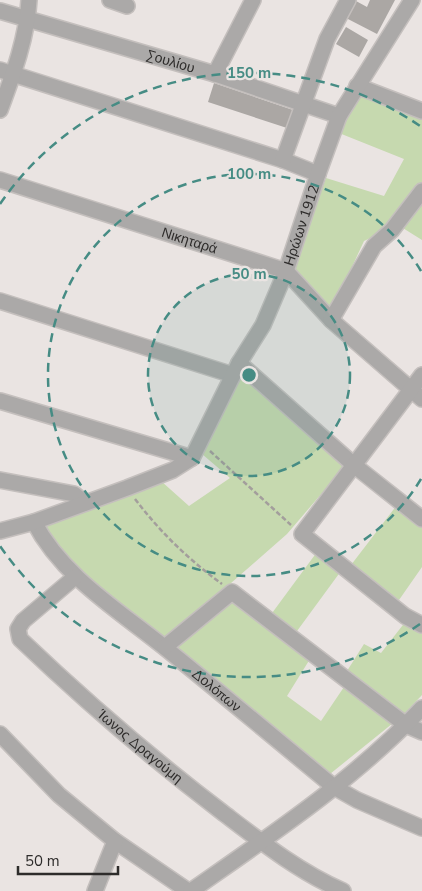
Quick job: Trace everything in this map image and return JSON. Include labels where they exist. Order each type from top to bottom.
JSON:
[{"type":"street","points":[[0,110],[7,72],[28,19],[29,0]]},
{"type":"street","points":[[110,0],[127,6]]},
{"type":"street","points":[[215,74],[253,0]]},
{"type":"street","points":[[283,160],[326,39],[348,0]]},
{"type":"street","name":"Ηρώων 1912","points":[[192,458],[236,369],[263,325],[286,271],[339,116],[412,0]]},
{"type":"street","name":"Σουλίου","points":[[0,11],[215,74],[339,116]]},
{"type":"street","points":[[7,72],[283,160],[318,174]]},
{"type":"street","points":[[357,86],[422,111]]},
{"type":"street","name":"Νικηταρά","points":[[0,180],[286,271],[331,320],[416,394]]},
{"type":"street","points":[[331,320],[374,246],[392,230],[422,191]]},
{"type":"street","points":[[0,300],[236,369],[422,520]]},
{"type":"street","points":[[422,375],[416,394],[355,466],[302,534],[405,616],[422,625]]},
{"type":"street","points":[[0,401],[192,458]]},
{"type":"street","points":[[0,531],[34,522],[127,488],[172,470],[192,458]]},
{"type":"street","points":[[0,480],[74,494],[86,503]]},
{"type":"street","name":"Δολόπων","points":[[34,522],[40,534],[76,576],[334,787],[357,800],[422,828]]},
{"type":"street","name":"Ίωνος Δραγούμη","points":[[76,576],[23,621],[18,629],[20,639],[83,699],[156,760],[261,842],[321,882],[343,891]]},
{"type":"street","points":[[165,647],[232,592],[406,725],[422,732]]},
{"type":"street","points":[[0,734],[59,795],[115,841],[189,891],[261,842],[334,787],[406,725],[422,708]]},
{"type":"street","points":[[95,891],[115,841]]},
{"type":"path","points":[[200,442],[302,534]]},
{"type":"path","points":[[127,488],[158,529],[187,558],[232,592]]},
{"type":"green space","points":[[358,95],[422,117],[422,240],[398,225],[364,241],[331,312],[293,268],[326,178],[384,196],[404,159],[339,133]]},
{"type":"green space","points":[[239,371],[346,465],[287,534],[223,590],[264,624],[317,552],[341,571],[289,642],[310,659],[287,696],[321,721],[344,687],[347,671],[364,644],[381,653],[406,621],[422,629],[422,695],[403,715],[330,774],[81,573],[44,527],[161,481],[189,506],[230,478],[202,454]]},
{"type":"green space","points":[[397,505],[422,524],[422,567],[399,600],[351,565]]},
{"type":"building","points":[[370,0],[395,0],[377,34],[346,18],[356,1],[367,7]]},
{"type":"building","points":[[346,27],[368,40],[359,57],[336,44]]},
{"type":"building","points":[[214,83],[293,110],[287,128],[208,102]]}]
